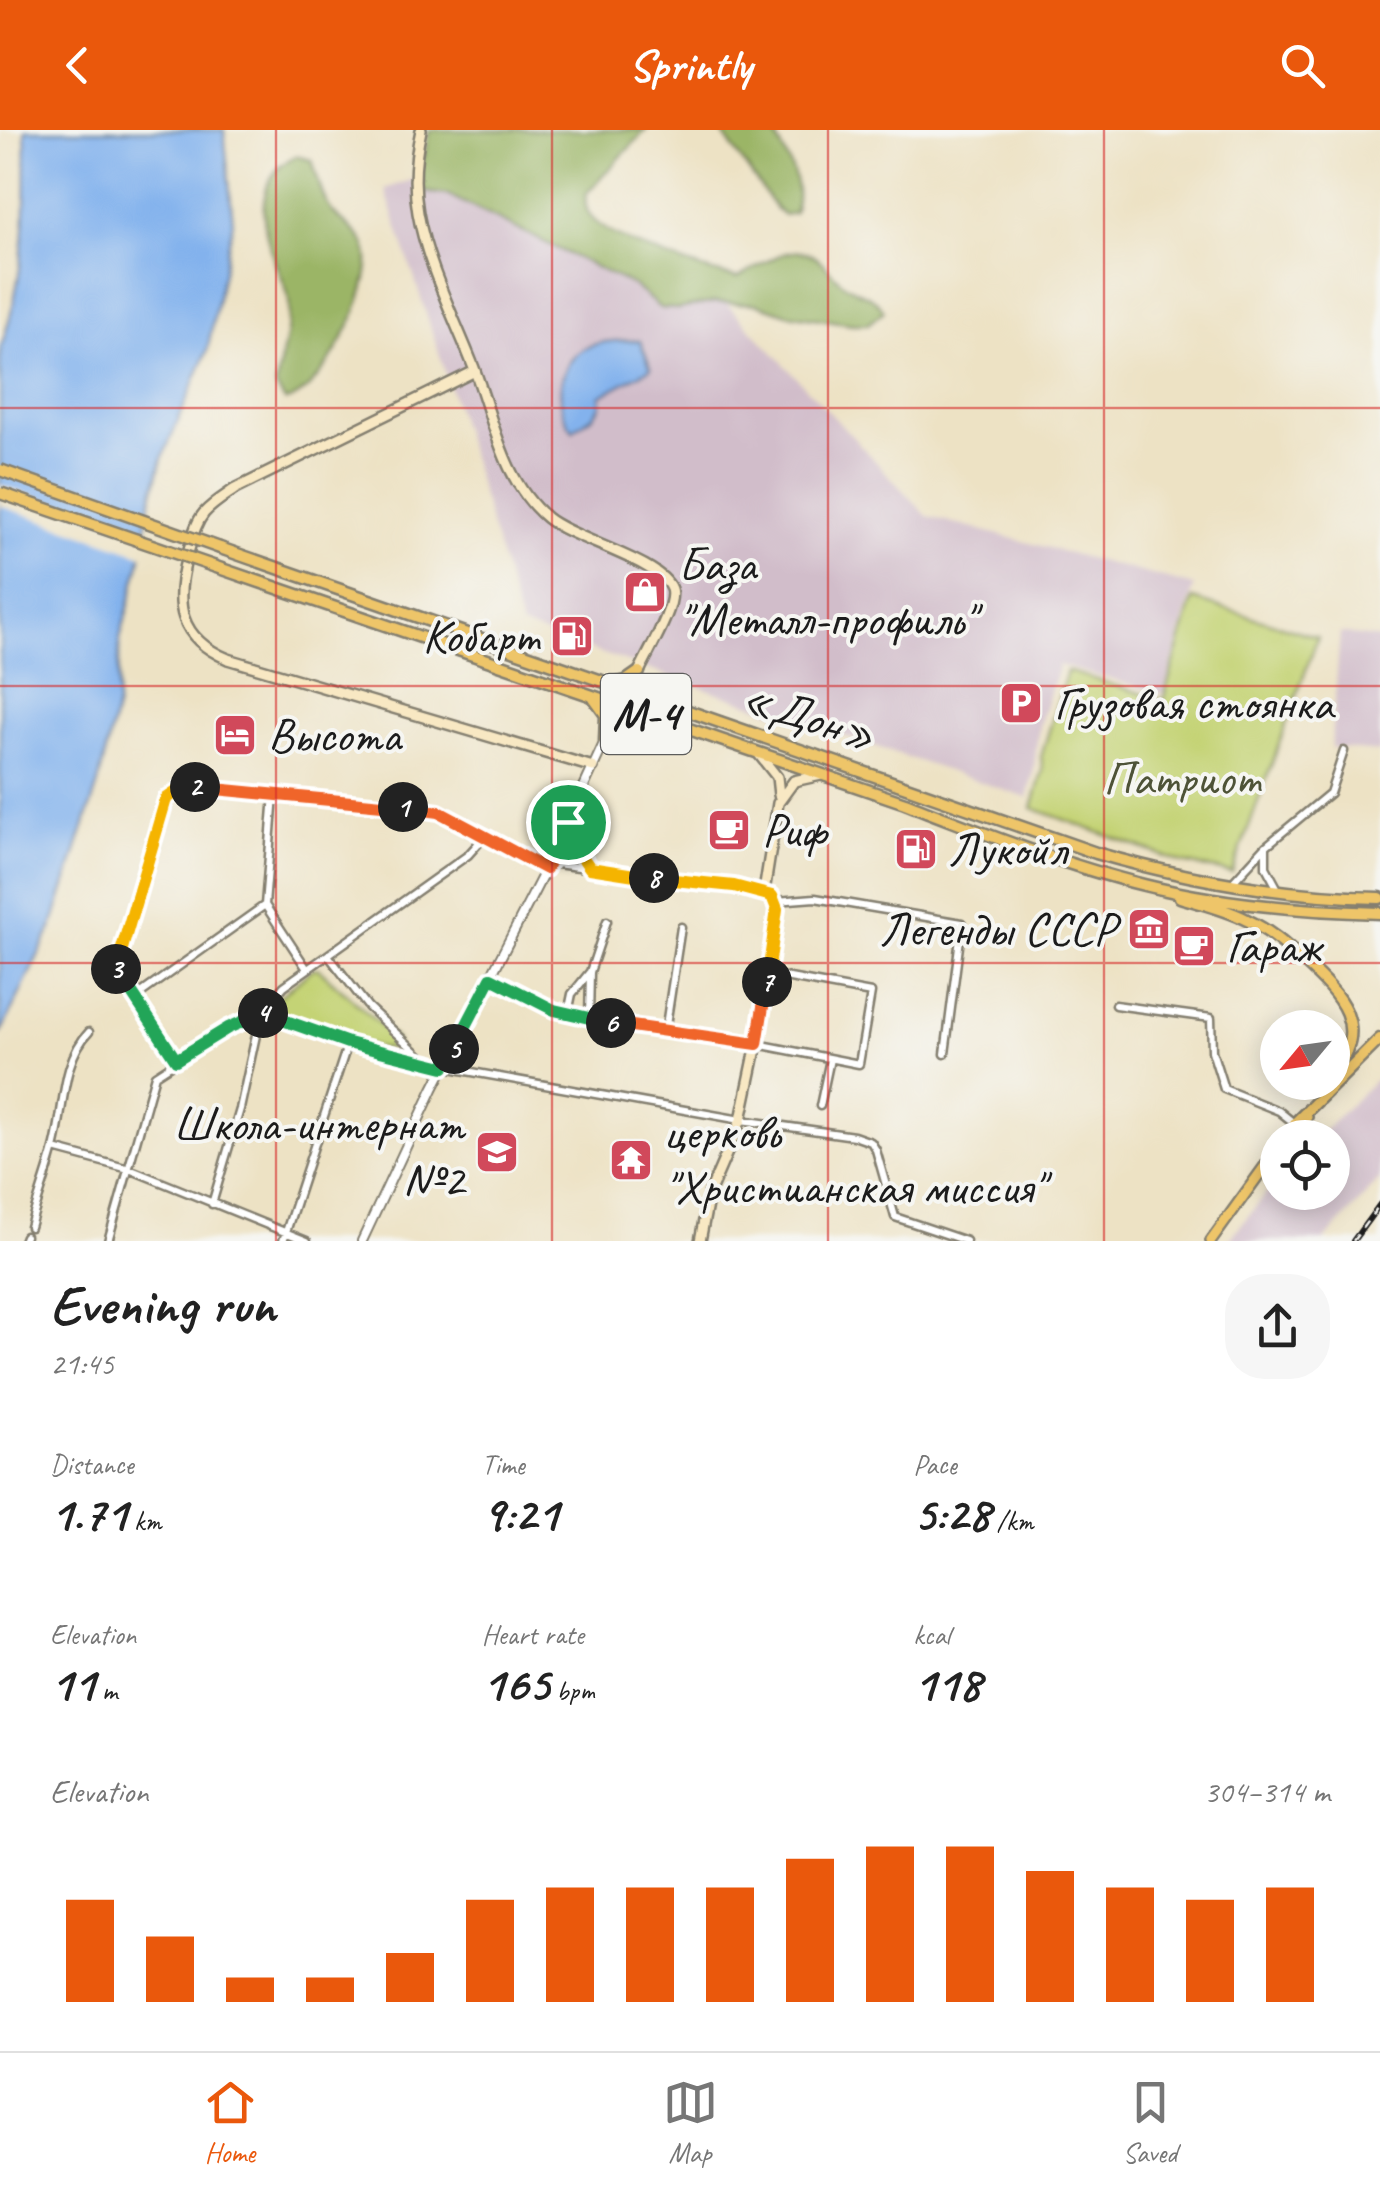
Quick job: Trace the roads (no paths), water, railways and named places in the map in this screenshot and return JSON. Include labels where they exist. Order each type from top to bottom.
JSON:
[{"type":"highway","name":"«Дон»","points":[[0,470],[1096,853],[1230,885],[1380,898]]},
{"type":"highway","name":"«Дон»","points":[[0,493],[1146,886],[1280,906],[1380,913]]},
{"type":"highway","points":[[606,684],[626,682],[639,672]]},
{"type":"highway","points":[[639,672],[640,688],[651,700]]},
{"type":"highway","points":[[588,693],[606,714],[605,741]]},
{"type":"highway","points":[[605,741],[618,722],[644,713]]},
{"type":"highway","points":[[1146,886],[1249,920],[1286,945],[1328,984],[1342,1000],[1345,1010]]},
{"type":"highway","points":[[1302,1120],[1380,1044]]},
{"type":"highway","points":[[1359,1065],[1380,1044]]},
{"type":"main road","points":[[421,130],[415,169],[418,219],[511,471],[537,509],[560,527],[633,560],[667,581],[673,596],[671,603],[639,672]]},
{"type":"main road","points":[[475,371],[216,502],[196,526],[182,573],[184,620],[197,640],[228,659],[593,767]]},
{"type":"main road","points":[[700,1241],[710,1194],[741,1120],[768,974],[777,776],[758,752]]},
{"type":"main road","points":[[778,803],[794,782],[823,774]]},
{"type":"main road","points":[[1302,1120],[1359,1065]]},
{"type":"main road","points":[[1211,1241],[1260,1173]]},
{"type":"street","points":[[362,1241],[444,1067],[548,866],[605,741]]},
{"type":"street","points":[[1230,885],[1266,846],[1330,793],[1344,750]]},
{"type":"street","points":[[176,1060],[116,972],[166,799],[182,788],[199,787],[434,810],[548,866],[590,868],[771,896],[815,898],[962,922],[946,1054]]},
{"type":"street","points":[[274,795],[264,906],[307,968]]},
{"type":"street","points":[[568,822],[574,845],[590,868]]},
{"type":"street","points":[[212,1204],[240,1109],[260,1012],[270,998],[468,855],[485,836]]},
{"type":"street","points":[[1266,846],[1266,867],[1279,892]]},
{"type":"street","points":[[133,999],[264,906]]},
{"type":"street","points":[[588,1019],[590,972],[607,921]]},
{"type":"street","points":[[665,1032],[681,928]]},
{"type":"street","points":[[328,955],[368,1007],[428,1063]]},
{"type":"street","points":[[568,1014],[572,994],[590,972]]},
{"type":"street","points":[[491,978],[541,1004],[588,1019],[757,1044],[859,1064],[871,994],[768,974]]},
{"type":"street","points":[[1115,1005],[1212,1018],[1213,1054],[1224,1089],[1290,1120]]},
{"type":"street","points":[[108,1241],[154,1079],[176,1060],[260,1012],[348,1043],[444,1067],[741,1120],[851,1135],[871,1142],[876,1150],[895,1217],[966,1241]]},
{"type":"street","points":[[30,1227],[54,1150],[71,1066],[77,1048],[89,1032]]},
{"type":"street","points":[[285,1237],[348,1043]]},
{"type":"street","points":[[820,1106],[830,1058]]},
{"type":"street","points":[[54,1150],[129,1170],[285,1237],[307,1241]]},
{"type":"water","points":[[25,130],[224,130],[233,222],[207,352],[162,459],[150,504],[140,563],[120,639],[117,705],[98,784],[52,927],[0,1035],[0,349],[20,268],[26,186]]},
{"type":"water","points":[[640,341],[651,368],[600,396],[601,405],[593,416],[573,430],[560,396],[570,361],[596,344]]},
{"type":"railway","points":[[1353,1241],[1380,1204]]},
{"type":"place","name":"База \"Металл-профиль\"","points":[[645,592]]},
{"type":"place","name":"Кобарт","points":[[572,636]]},
{"type":"place","name":"Грузовая стоянка","points":[[1021,703]]},
{"type":"place","name":"Высота","points":[[235,735]]},
{"type":"place","name":"Риф","points":[[729,830]]},
{"type":"place","name":"Лукойл","points":[[916,849]]},
{"type":"place","name":"Легенды СССР","points":[[1149,929]]},
{"type":"place","name":"Гараж","points":[[1194,946]]},
{"type":"place","name":"Школа-интернат №2","points":[[497,1152]]},
{"type":"place","name":"церковь \"Христианская миссия\"","points":[[631,1160]]},
{"type":"park label","name":"Патриот","points":[[1182,778]]}]
